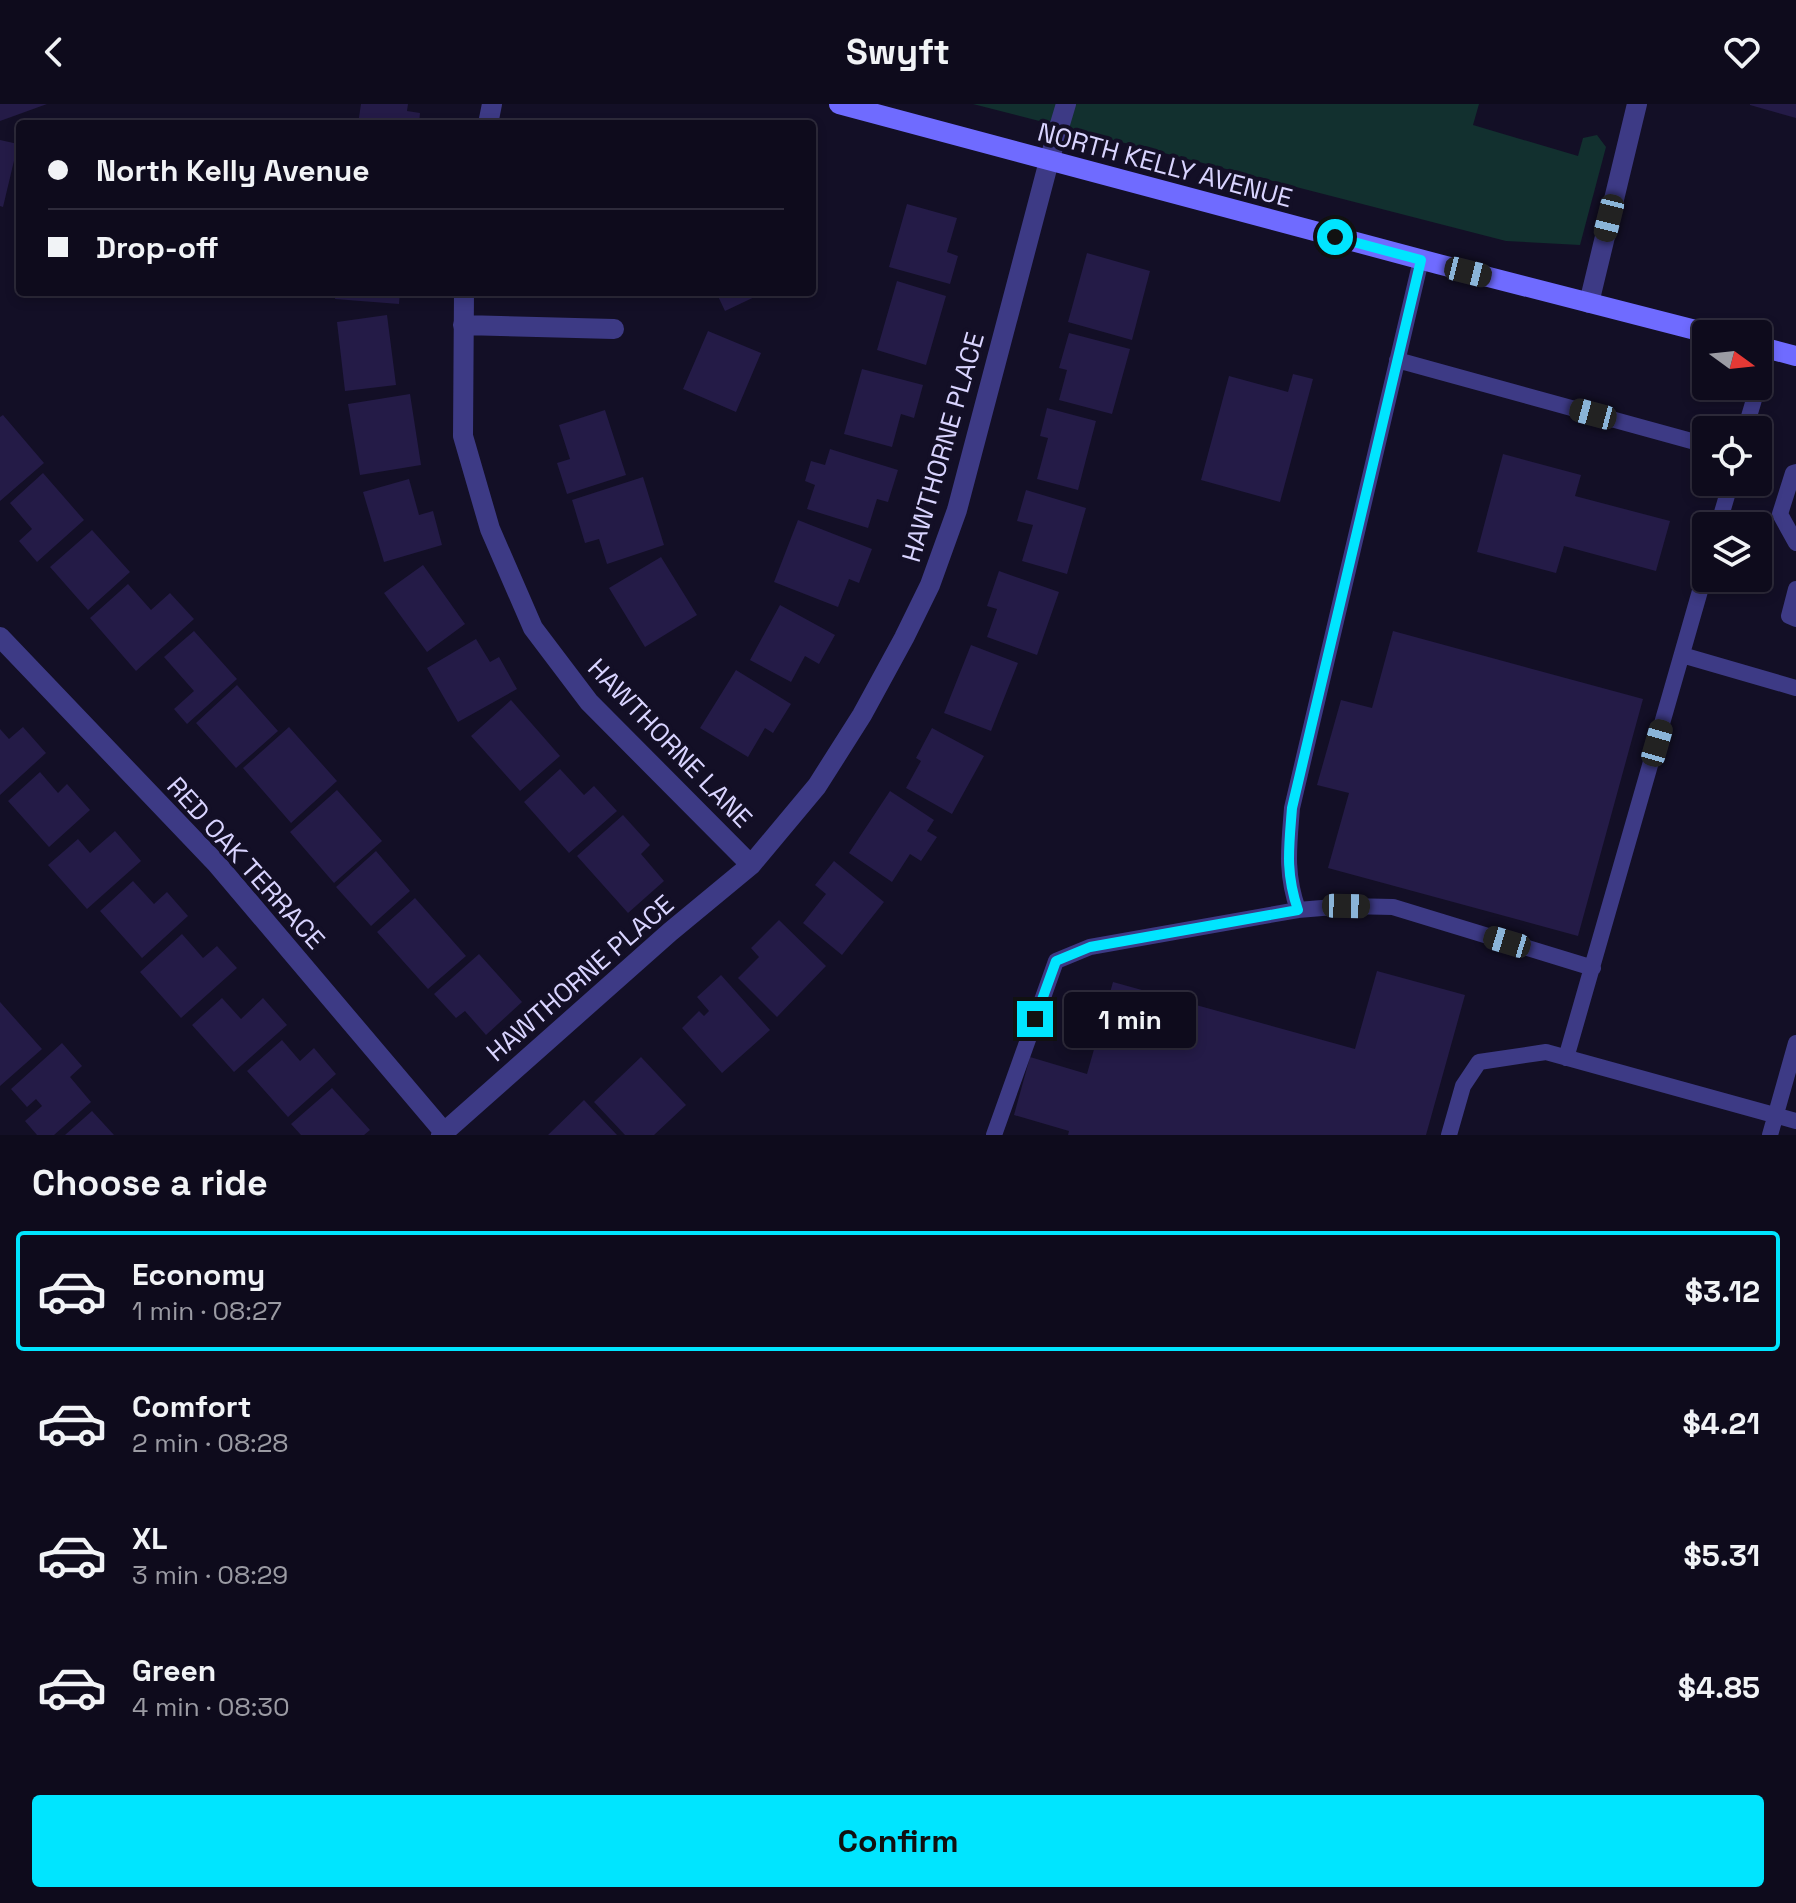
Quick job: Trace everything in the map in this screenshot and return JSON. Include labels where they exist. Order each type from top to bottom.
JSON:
[{"type":"main road","name":"NORTH KELLY AVENUE","points":[[839,104],[1692,329]]},
{"type":"main road","points":[[1772,349],[1796,356]]},
{"type":"street","name":"HAWTHORNE PLACE","points":[[443,1134],[658,943],[751,865],[817,786],[869,702],[930,585],[957,510],[1066,104]]},
{"type":"street","points":[[1589,303],[1637,104]]},
{"type":"street","name":"HAWTHORNE LANE","points":[[464,296],[463,436],[490,529],[533,628],[589,702],[751,865]]},
{"type":"street","points":[[463,325],[614,329]]},
{"type":"street","name":"RED OAK TERRACE","points":[[0,637],[216,863],[443,1134]]},
{"type":"lane","points":[[1298,910],[1289,885],[1292,808],[1421,260]]},
{"type":"lane","points":[[1397,360],[1692,441]]},
{"type":"lane","points":[[1796,472],[1793,473],[1780,514],[1796,543]]},
{"type":"lane","points":[[1796,589],[1789,616],[1796,619]]},
{"type":"lane","points":[[1566,1058],[1700,592]]},
{"type":"lane","points":[[1682,655],[1796,688]]},
{"type":"lane","points":[[994,1135],[1056,961],[1090,947],[1298,910],[1346,906],[1393,907],[1593,968]]},
{"type":"lane","points":[[1770,1135],[1796,1043]]},
{"type":"lane","points":[[1449,1135],[1463,1086],[1479,1062],[1546,1052],[1796,1121]]},
{"type":"green space","points":[[973,104],[1479,104],[1473,125],[1578,156],[1583,138],[1597,135],[1606,147],[1580,245],[1506,241]]},
{"type":"building","points":[[0,104],[47,104],[0,121]]},
{"type":"building","points":[[361,104],[408,104],[407,111],[420,113],[419,120],[359,120]]},
{"type":"building","points":[[1796,104],[1796,118],[1750,105]]},
{"type":"building","points":[[0,140],[16,144],[16,152],[3,207],[0,206]]},
{"type":"building","points":[[907,204],[957,218],[947,252],[958,256],[950,284],[889,267]]},
{"type":"building","points":[[1087,253],[1150,271],[1132,340],[1068,322]]},
{"type":"building","points":[[897,281],[946,296],[926,365],[877,350]]},
{"type":"building","points":[[335,296],[400,296],[399,304],[335,299]]},
{"type":"building","points":[[718,296],[757,296],[725,311]]},
{"type":"building","points":[[387,315],[396,385],[345,391],[337,322]]},
{"type":"building","points":[[708,331],[761,353],[736,412],[683,389]]},
{"type":"building","points":[[1069,333],[1130,349],[1112,414],[1059,400],[1067,370],[1059,368]]},
{"type":"building","points":[[862,369],[923,385],[914,418],[901,414],[892,447],[844,434]]},
{"type":"building","points":[[1293,374],[1313,379],[1280,502],[1201,480],[1229,376],[1288,392]]},
{"type":"building","points":[[410,394],[421,465],[360,475],[348,404]]},
{"type":"building","points":[[1047,408],[1096,421],[1078,490],[1037,479],[1048,438],[1040,436]]},
{"type":"building","points":[[605,410],[626,475],[567,494],[557,463],[570,459],[559,425]]},
{"type":"building","points":[[3,415],[44,463],[0,501],[0,417]]},
{"type":"building","points":[[830,449],[898,470],[888,502],[877,499],[868,528],[807,509],[815,485],[805,481],[811,461],[825,465]]},
{"type":"building","points":[[1503,454],[1581,475],[1575,496],[1670,521],[1656,571],[1564,546],[1556,573],[1477,552]]},
{"type":"building","points":[[43,473],[84,520],[37,562],[19,541],[32,529],[10,503]]},
{"type":"building","points":[[643,477],[664,545],[607,564],[599,539],[585,543],[572,500]]},
{"type":"building","points":[[409,479],[419,515],[433,511],[442,545],[384,562],[363,492]]},
{"type":"building","points":[[1026,490],[1086,508],[1067,574],[1022,561],[1033,525],[1017,521]]},
{"type":"building","points":[[798,520],[872,549],[859,583],[849,579],[838,607],[774,582]]},
{"type":"building","points":[[92,530],[130,572],[88,610],[50,567]]},
{"type":"building","points":[[661,557],[697,615],[645,647],[609,588]]},
{"type":"building","points":[[423,565],[465,624],[427,652],[384,593]]},
{"type":"building","points":[[999,571],[1059,592],[1037,655],[987,637],[997,609],[987,606]]},
{"type":"building","points":[[128,584],[151,610],[170,593],[194,619],[136,671],[90,618]]},
{"type":"building","points":[[780,605],[835,635],[819,664],[805,656],[791,682],[750,660]]},
{"type":"building","points":[[194,631],[237,679],[187,724],[174,709],[194,691],[164,657]]},
{"type":"building","points":[[1393,631],[1643,699],[1578,936],[1328,868],[1349,793],[1317,785],[1341,700],[1372,708]]},
{"type":"building","points":[[476,639],[490,662],[499,657],[517,689],[458,722],[427,668]]},
{"type":"building","points":[[971,645],[1018,663],[991,731],[944,713]]},
{"type":"building","points":[[736,670],[791,704],[773,733],[765,728],[748,757],[700,728]]},
{"type":"building","points":[[237,685],[278,731],[236,768],[196,723]]},
{"type":"building","points":[[511,700],[560,756],[520,791],[471,736]]},
{"type":"building","points":[[23,727],[46,753],[0,795],[0,729],[9,739]]},
{"type":"building","points":[[289,727],[337,781],[291,823],[243,768]]},
{"type":"building","points":[[932,728],[984,756],[952,814],[906,788],[921,761],[916,758]]},
{"type":"building","points":[[560,769],[584,795],[594,786],[617,811],[569,853],[524,802]]},
{"type":"building","points":[[40,772],[58,793],[67,784],[90,810],[49,847],[8,801]]},
{"type":"building","points":[[337,790],[382,841],[334,883],[290,832]]},
{"type":"building","points":[[890,791],[934,820],[927,831],[937,837],[921,861],[910,854],[892,882],[849,853]]},
{"type":"building","points":[[623,815],[650,845],[641,854],[664,881],[628,913],[577,856]]},
{"type":"building","points":[[115,831],[141,861],[87,909],[48,865],[78,839],[90,853]]},
{"type":"building","points":[[376,851],[410,891],[371,926],[336,887]]},
{"type":"building","points":[[834,861],[884,902],[842,955],[803,923],[826,894],[815,885]]},
{"type":"building","points":[[133,881],[154,904],[167,892],[188,916],[142,958],[100,911]]},
{"type":"building","points":[[415,898],[466,956],[428,989],[377,932]]},
{"type":"building","points":[[779,920],[826,966],[777,1017],[738,978],[759,957],[751,948]]},
{"type":"building","points":[[182,934],[203,958],[217,946],[237,968],[181,1018],[140,972]]},
{"type":"building","points":[[479,954],[522,1002],[486,1035],[465,1011],[456,1018],[434,994]]},
{"type":"building","points":[[1377,971],[1465,995],[1426,1135],[1068,1135],[1069,1131],[1014,1115],[1030,1057],[1087,1074],[1113,982],[1355,1049]]},
{"type":"building","points":[[721,975],[770,1030],[722,1073],[682,1028],[699,1011],[704,1016],[709,1011],[697,997]]},
{"type":"building","points":[[222,998],[241,1019],[263,998],[287,1025],[234,1072],[192,1025]]},
{"type":"building","points":[[0,1002],[42,1049],[0,1086]]},
{"type":"building","points":[[282,1040],[300,1061],[314,1048],[336,1074],[288,1117],[247,1071]]},
{"type":"building","points":[[62,1043],[82,1066],[70,1077],[91,1102],[54,1135],[37,1135],[25,1121],[42,1106],[36,1099],[27,1107],[11,1089]]},
{"type":"building","points":[[641,1057],[686,1105],[654,1135],[625,1135],[594,1102]]},
{"type":"building","points":[[332,1088],[370,1130],[364,1135],[301,1135],[291,1124]]},
{"type":"building","points":[[584,1100],[617,1135],[548,1135]]},
{"type":"building","points":[[92,1111],[114,1135],[65,1135]]},
{"type":"route","points":[[1035,1019],[1056,961],[1090,947],[1298,910],[1289,885],[1292,808],[1421,260],[1335,237]]}]
